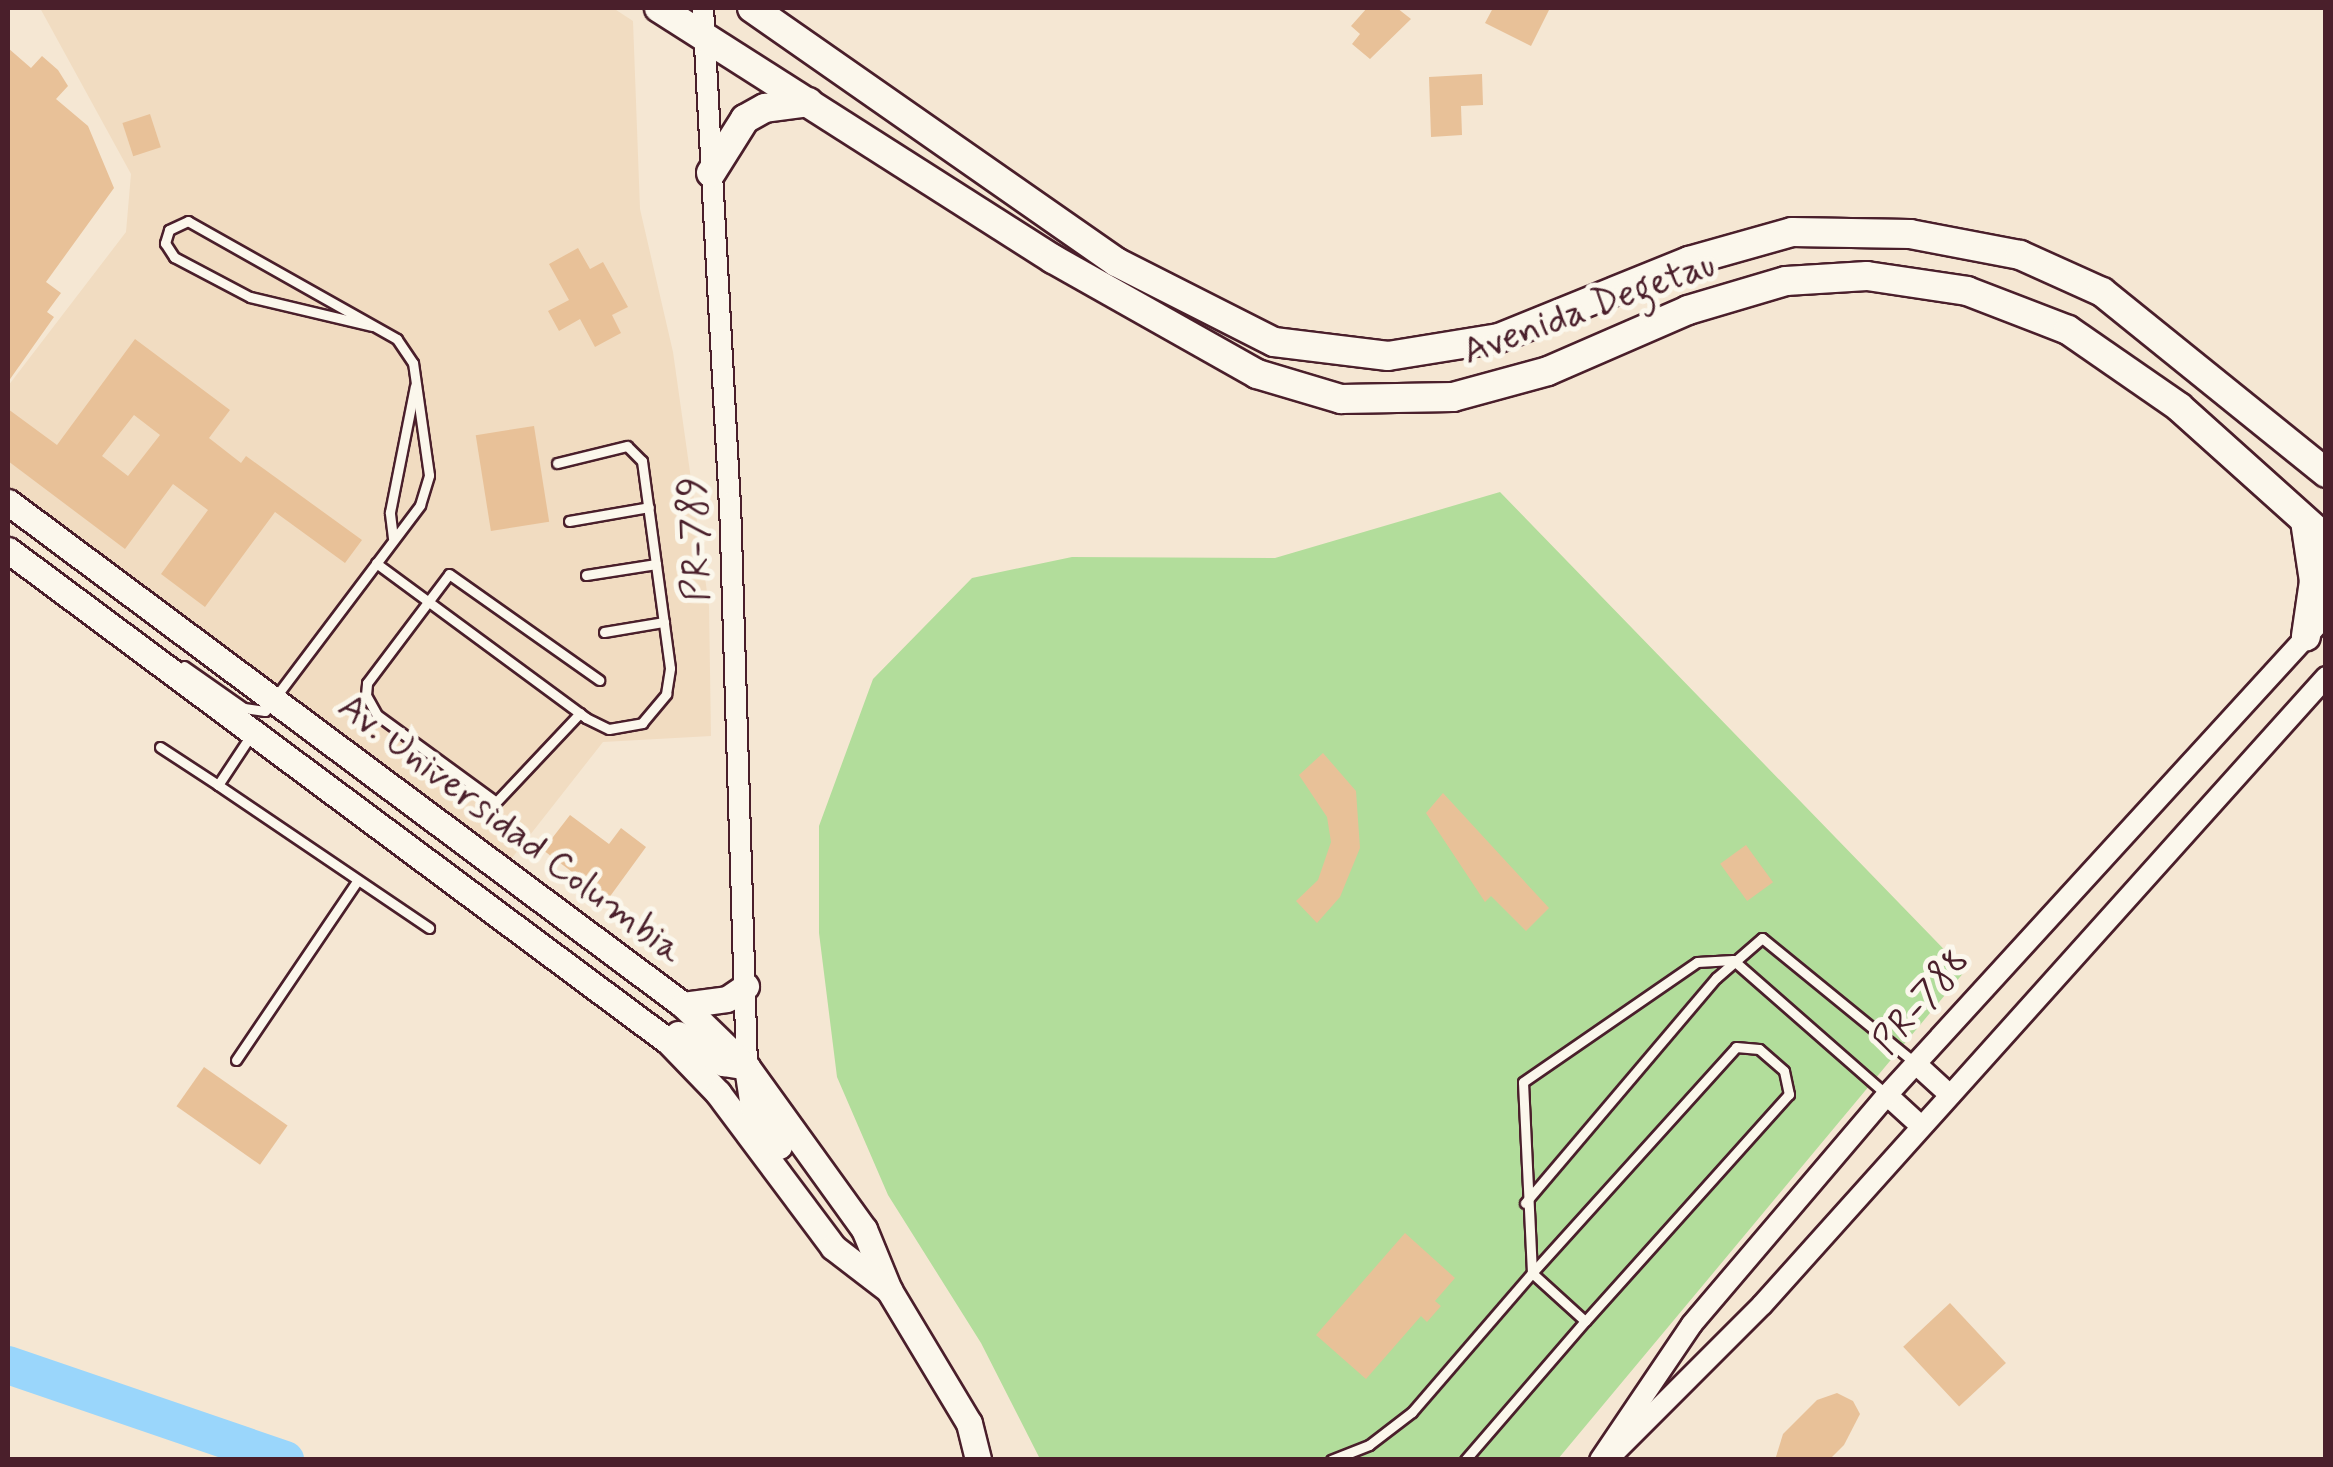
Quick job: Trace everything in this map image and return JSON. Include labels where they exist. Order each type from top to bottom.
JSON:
[{"type":"main road","name":"Avenida Degetau","points":[[659,8],[703,40],[809,102],[1053,259],[1257,374],[1341,399],[1453,397],[1548,371],[1688,310],[1786,281],[1867,276],[1966,291],[2068,330],[2179,407],[2315,530]]},
{"type":"main road","name":"Avenida Degetau","points":[[752,8],[1116,262],[1274,342],[1388,356],[1480,341],[1601,300],[1688,261],[1792,232],[1910,234],[2020,254],[2102,292],[2326,473]]},
{"type":"main road","points":[[710,172],[746,119],[765,108],[809,102]]},
{"type":"main road","name":"Av. Universidad Columbia","points":[[8,502],[683,1005],[747,1068],[864,1228],[889,1290],[969,1423],[978,1460]]},
{"type":"main road","points":[[2306,636],[2314,581],[2315,530]]},
{"type":"main road","name":"Av. Universidad Columbia","points":[[8,550],[669,1042],[718,1093],[832,1247],[889,1290]]},
{"type":"main road","points":[[253,732],[276,702]]},
{"type":"main road","points":[[496,914],[554,940],[702,1052],[747,1068],[753,1108],[792,1169],[806,1210]]},
{"type":"main road","points":[[683,1005],[726,999],[746,986]]},
{"type":"street","name":"PR-789","points":[[703,8],[730,502],[747,1068]]},
{"type":"street","name":"PR-788","points":[[1600,1460],[1692,1324],[1915,1062],[2326,615]]},
{"type":"street","points":[[1608,1460],[1762,1305],[2326,677]]},
{"type":"street","points":[[1915,1062],[1949,1094]]},
{"type":"street","points":[[1887,1095],[1921,1126]]},
{"type":"lane","points":[[129,640],[182,664],[251,712],[276,702],[427,488],[416,386],[408,351],[372,326],[188,222],[169,230],[166,243],[174,257],[250,297],[372,326]]},
{"type":"lane","points":[[392,538],[400,450],[416,386]]},
{"type":"lane","points":[[376,562],[580,713],[625,730],[654,714],[670,668],[642,461],[627,446],[557,463]]},
{"type":"lane","points":[[569,521],[649,508]]},
{"type":"lane","points":[[586,575],[656,564]]},
{"type":"lane","points":[[580,713],[504,800],[484,796],[377,715],[366,695],[427,600],[449,574],[456,575],[599,680]]},
{"type":"lane","points":[[604,632],[664,622]]},
{"type":"lane","points":[[218,785],[253,732]]},
{"type":"lane","points":[[160,747],[429,928]]},
{"type":"lane","points":[[236,1060],[358,880]]},
{"type":"lane","points":[[1525,1203],[1733,960],[1762,938],[1770,940],[1915,1062]]},
{"type":"lane","points":[[1585,1321],[1532,1273],[1525,1203],[1523,1082],[1697,962],[1733,960],[1887,1095]]},
{"type":"lane","points":[[1331,1460],[1369,1445],[1412,1412],[1736,1047],[1758,1049],[1784,1071],[1789,1094],[1465,1460]]},
{"type":"shaded area","points":[[40,8],[613,8],[633,21],[640,209],[673,352],[709,606],[711,736],[603,742],[508,863],[8,492],[8,386],[126,232],[131,174]]},
{"type":"green space","points":[[1500,492],[1965,971],[1558,1459],[1040,1459],[981,1343],[888,1195],[837,1077],[819,933],[819,826],[873,679],[972,578],[1072,557],[1275,558]]},
{"type":"building","points":[[1367,8],[1397,8],[1411,19],[1370,59],[1352,44],[1360,34],[1351,26]]},
{"type":"building","points":[[1493,8],[1550,8],[1531,46],[1485,23]]},
{"type":"building","points":[[8,48],[31,68],[42,56],[58,70],[68,86],[56,99],[88,126],[114,188],[46,282],[61,293],[47,312],[54,317],[8,382]]},
{"type":"building","points":[[1482,74],[1483,105],[1461,106],[1462,135],[1431,137],[1429,77]]},
{"type":"building","points":[[150,114],[161,147],[133,156],[122,123]]},
{"type":"building","points":[[578,248],[590,269],[603,262],[628,307],[612,315],[621,333],[595,347],[580,319],[559,331],[548,311],[569,300],[549,264]]},
{"type":"building","points":[[135,339],[230,410],[209,438],[241,463],[246,456],[362,540],[345,563],[275,512],[205,607],[161,574],[208,510],[173,484],[125,549],[8,461],[8,409],[57,445]],"holes":[[[134,415],[160,435],[128,476],[102,456]]]},
{"type":"building","points":[[534,426],[549,522],[491,531],[476,435]]},
{"type":"building","points":[[1323,753],[1356,791],[1360,848],[1340,897],[1317,923],[1296,901],[1318,880],[1331,842],[1327,817],[1299,775]]},
{"type":"building","points":[[1443,793],[1549,908],[1526,931],[1491,896],[1485,902],[1426,813]]},
{"type":"building","points":[[570,815],[609,844],[621,828],[646,847],[603,906],[579,888],[584,881],[543,850]]},
{"type":"building","points":[[1746,845],[1773,882],[1747,901],[1720,864]]},
{"type":"building","points":[[204,1067],[288,1126],[260,1165],[176,1106]]},
{"type":"building","points":[[1405,1233],[1455,1278],[1435,1301],[1441,1306],[1427,1322],[1421,1316],[1366,1379],[1316,1335]]},
{"type":"building","points":[[1950,1303],[2006,1363],[1959,1407],[1903,1347]]},
{"type":"building","points":[[1837,1393],[1853,1401],[1860,1414],[1844,1445],[1829,1460],[1775,1460],[1783,1434],[1817,1400]]},
{"type":"waterway","points":[[8,1365],[285,1460]]}]
